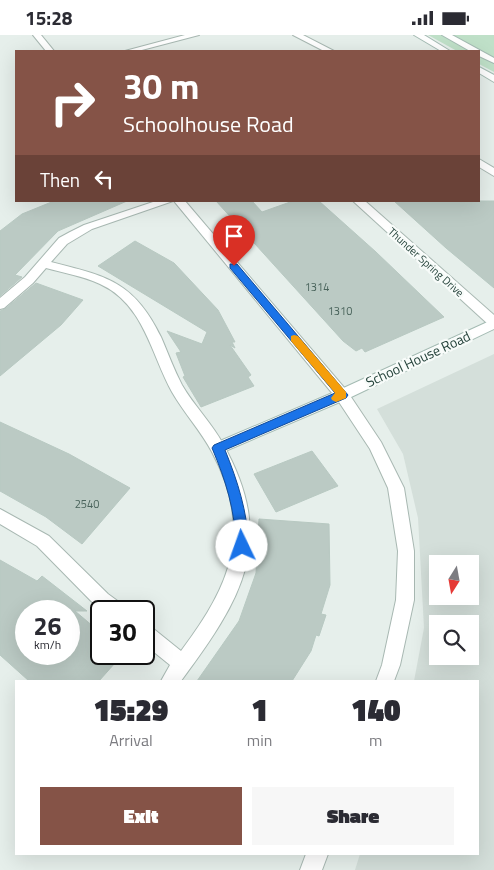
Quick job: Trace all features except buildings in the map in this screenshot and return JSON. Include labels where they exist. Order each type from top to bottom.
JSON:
[{"type":"street","points":[[36,35],[49,50]]},
{"type":"street","points":[[135,50],[175,43],[196,35]]},
{"type":"street","points":[[297,35],[328,50]]},
{"type":"street","points":[[418,35],[444,50]]},
{"type":"street","points":[[446,35],[473,50]]},
{"type":"street","points":[[480,54],[494,61]]},
{"type":"street","points":[[480,71],[494,79]]},
{"type":"street","points":[[480,164],[494,173]]},
{"type":"street","points":[[0,305],[19,289],[63,241],[74,234],[88,227],[165,202]]},
{"type":"street","points":[[180,202],[342,395],[376,446],[396,488],[406,551],[405,600],[391,665],[385,680]]},
{"type":"street","name":"Thunder Spring Drive","points":[[359,202],[494,323]]},
{"type":"street","points":[[43,264],[100,280],[120,291],[134,304],[147,323],[176,387],[218,448],[235,491],[241,517],[242,546],[236,578],[220,610],[171,680]]},
{"type":"street","name":"School House Road","points":[[218,448],[342,395],[494,323]]},
{"type":"street","points":[[0,516],[43,541],[102,600]]},
{"type":"street","points":[[155,642],[183,664]]},
{"type":"street","points":[[311,870],[317,855]]},
{"type":"shaded area","points":[[494,354],[494,870],[355,870],[360,855],[479,855],[479,680],[414,680],[424,628],[418,518],[403,454],[377,409]]},
{"type":"green space","points":[[428,35],[494,35],[494,72],[480,65],[480,50],[455,50]]},
{"type":"slow traffic","points":[[294,338],[342,395],[336,398]]},
{"type":"route","points":[[234,266],[342,395],[218,448],[233,483],[241,517],[242,546]]}]
